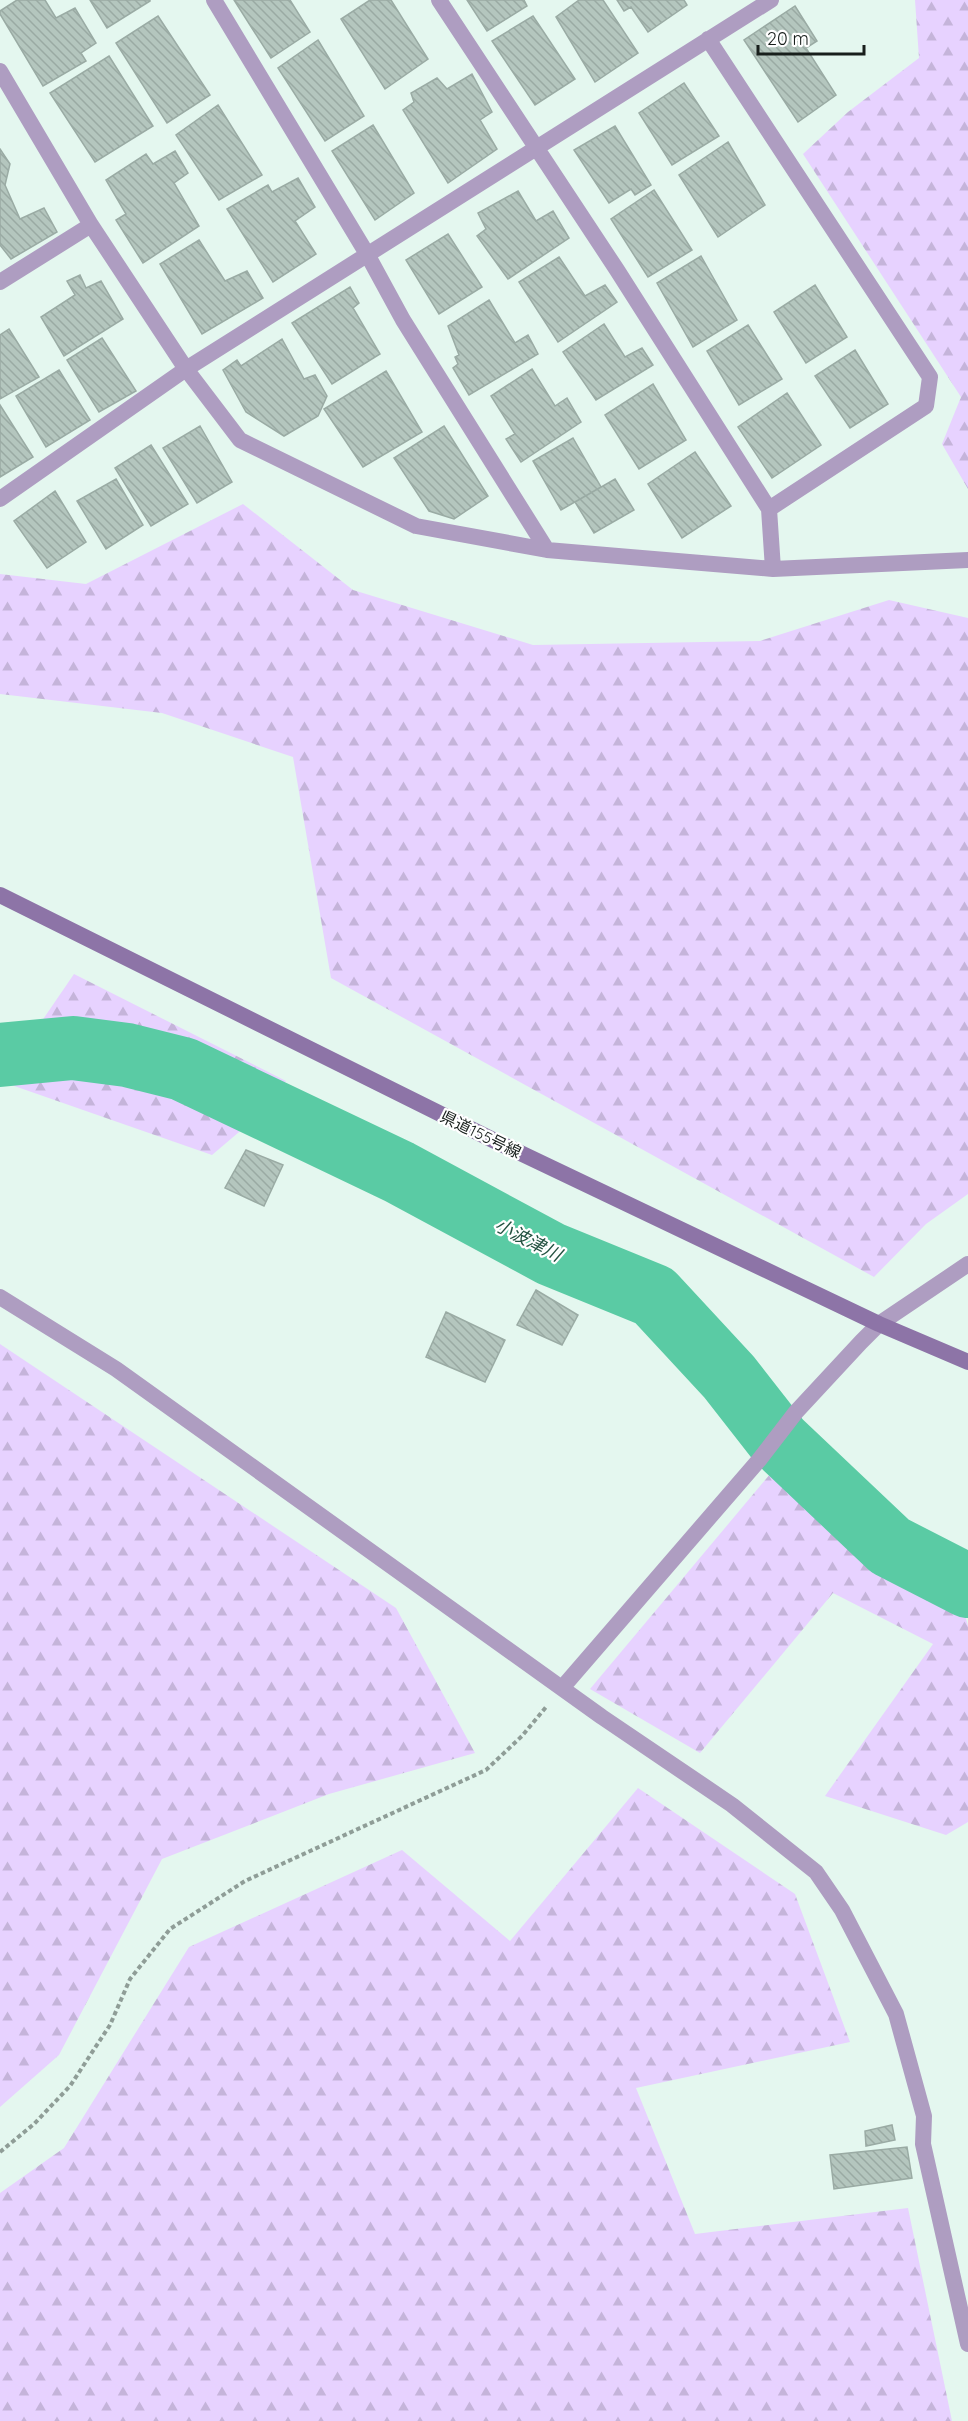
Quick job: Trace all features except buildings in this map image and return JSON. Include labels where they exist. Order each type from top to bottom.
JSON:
[{"type":"main road","name":"県道155号線","points":[[0,895],[492,1140],[879,1324],[968,1362]]},
{"type":"street","points":[[214,0],[367,254],[403,320],[548,550]]},
{"type":"street","points":[[439,0],[537,146],[769,509],[773,569]]},
{"type":"street","points":[[0,499],[186,369],[771,0]]},
{"type":"street","points":[[708,39],[930,376],[926,406],[769,509]]},
{"type":"street","points":[[0,70],[91,225],[186,369],[240,440],[416,526],[548,550],[773,569],[968,560]]},
{"type":"street","points":[[0,282],[91,225]]},
{"type":"street","points":[[562,1688],[759,1460],[796,1412],[879,1324],[968,1264]]},
{"type":"street","points":[[0,1297],[116,1369],[665,1762],[732,1804],[816,1872],[842,1910],[896,2014],[924,2116],[923,2144],[968,2344]]},
{"type":"path","points":[[0,2152],[34,2124],[69,2086],[110,2025],[130,1979],[170,1929],[245,1881],[486,1770],[522,1736],[562,1688]]},
{"type":"green space","points":[[915,0],[968,0],[968,489],[942,444],[961,397],[803,154],[848,112],[919,58]]},
{"type":"green space","points":[[243,504],[353,590],[533,645],[760,641],[889,600],[968,618],[968,1194],[926,1224],[874,1277],[331,978],[293,757],[162,713],[0,694],[0,574],[86,584]]},
{"type":"green space","points":[[74,974],[286,1081],[252,1121],[212,1155],[0,1081],[0,1034],[35,1031]]},
{"type":"green space","points":[[0,1344],[396,1608],[475,1753],[329,1794],[162,1859],[59,2055],[0,2107]]},
{"type":"green space","points":[[776,1467],[876,1556],[960,1598],[968,1626],[968,1822],[946,1835],[825,1796],[933,1644],[833,1593],[700,1753],[590,1689]]},
{"type":"green space","points":[[638,1788],[795,1894],[850,2042],[636,2088],[695,2234],[908,2208],[952,2421],[0,2421],[0,2193],[64,2148],[189,1947],[402,1850],[510,1941]]},
{"type":"waterway","name":"小波津川","points":[[0,1055],[73,1048],[127,1055],[183,1069],[399,1172],[551,1254],[654,1296],[729,1377],[779,1441],[890,1546],[968,1586]]}]
